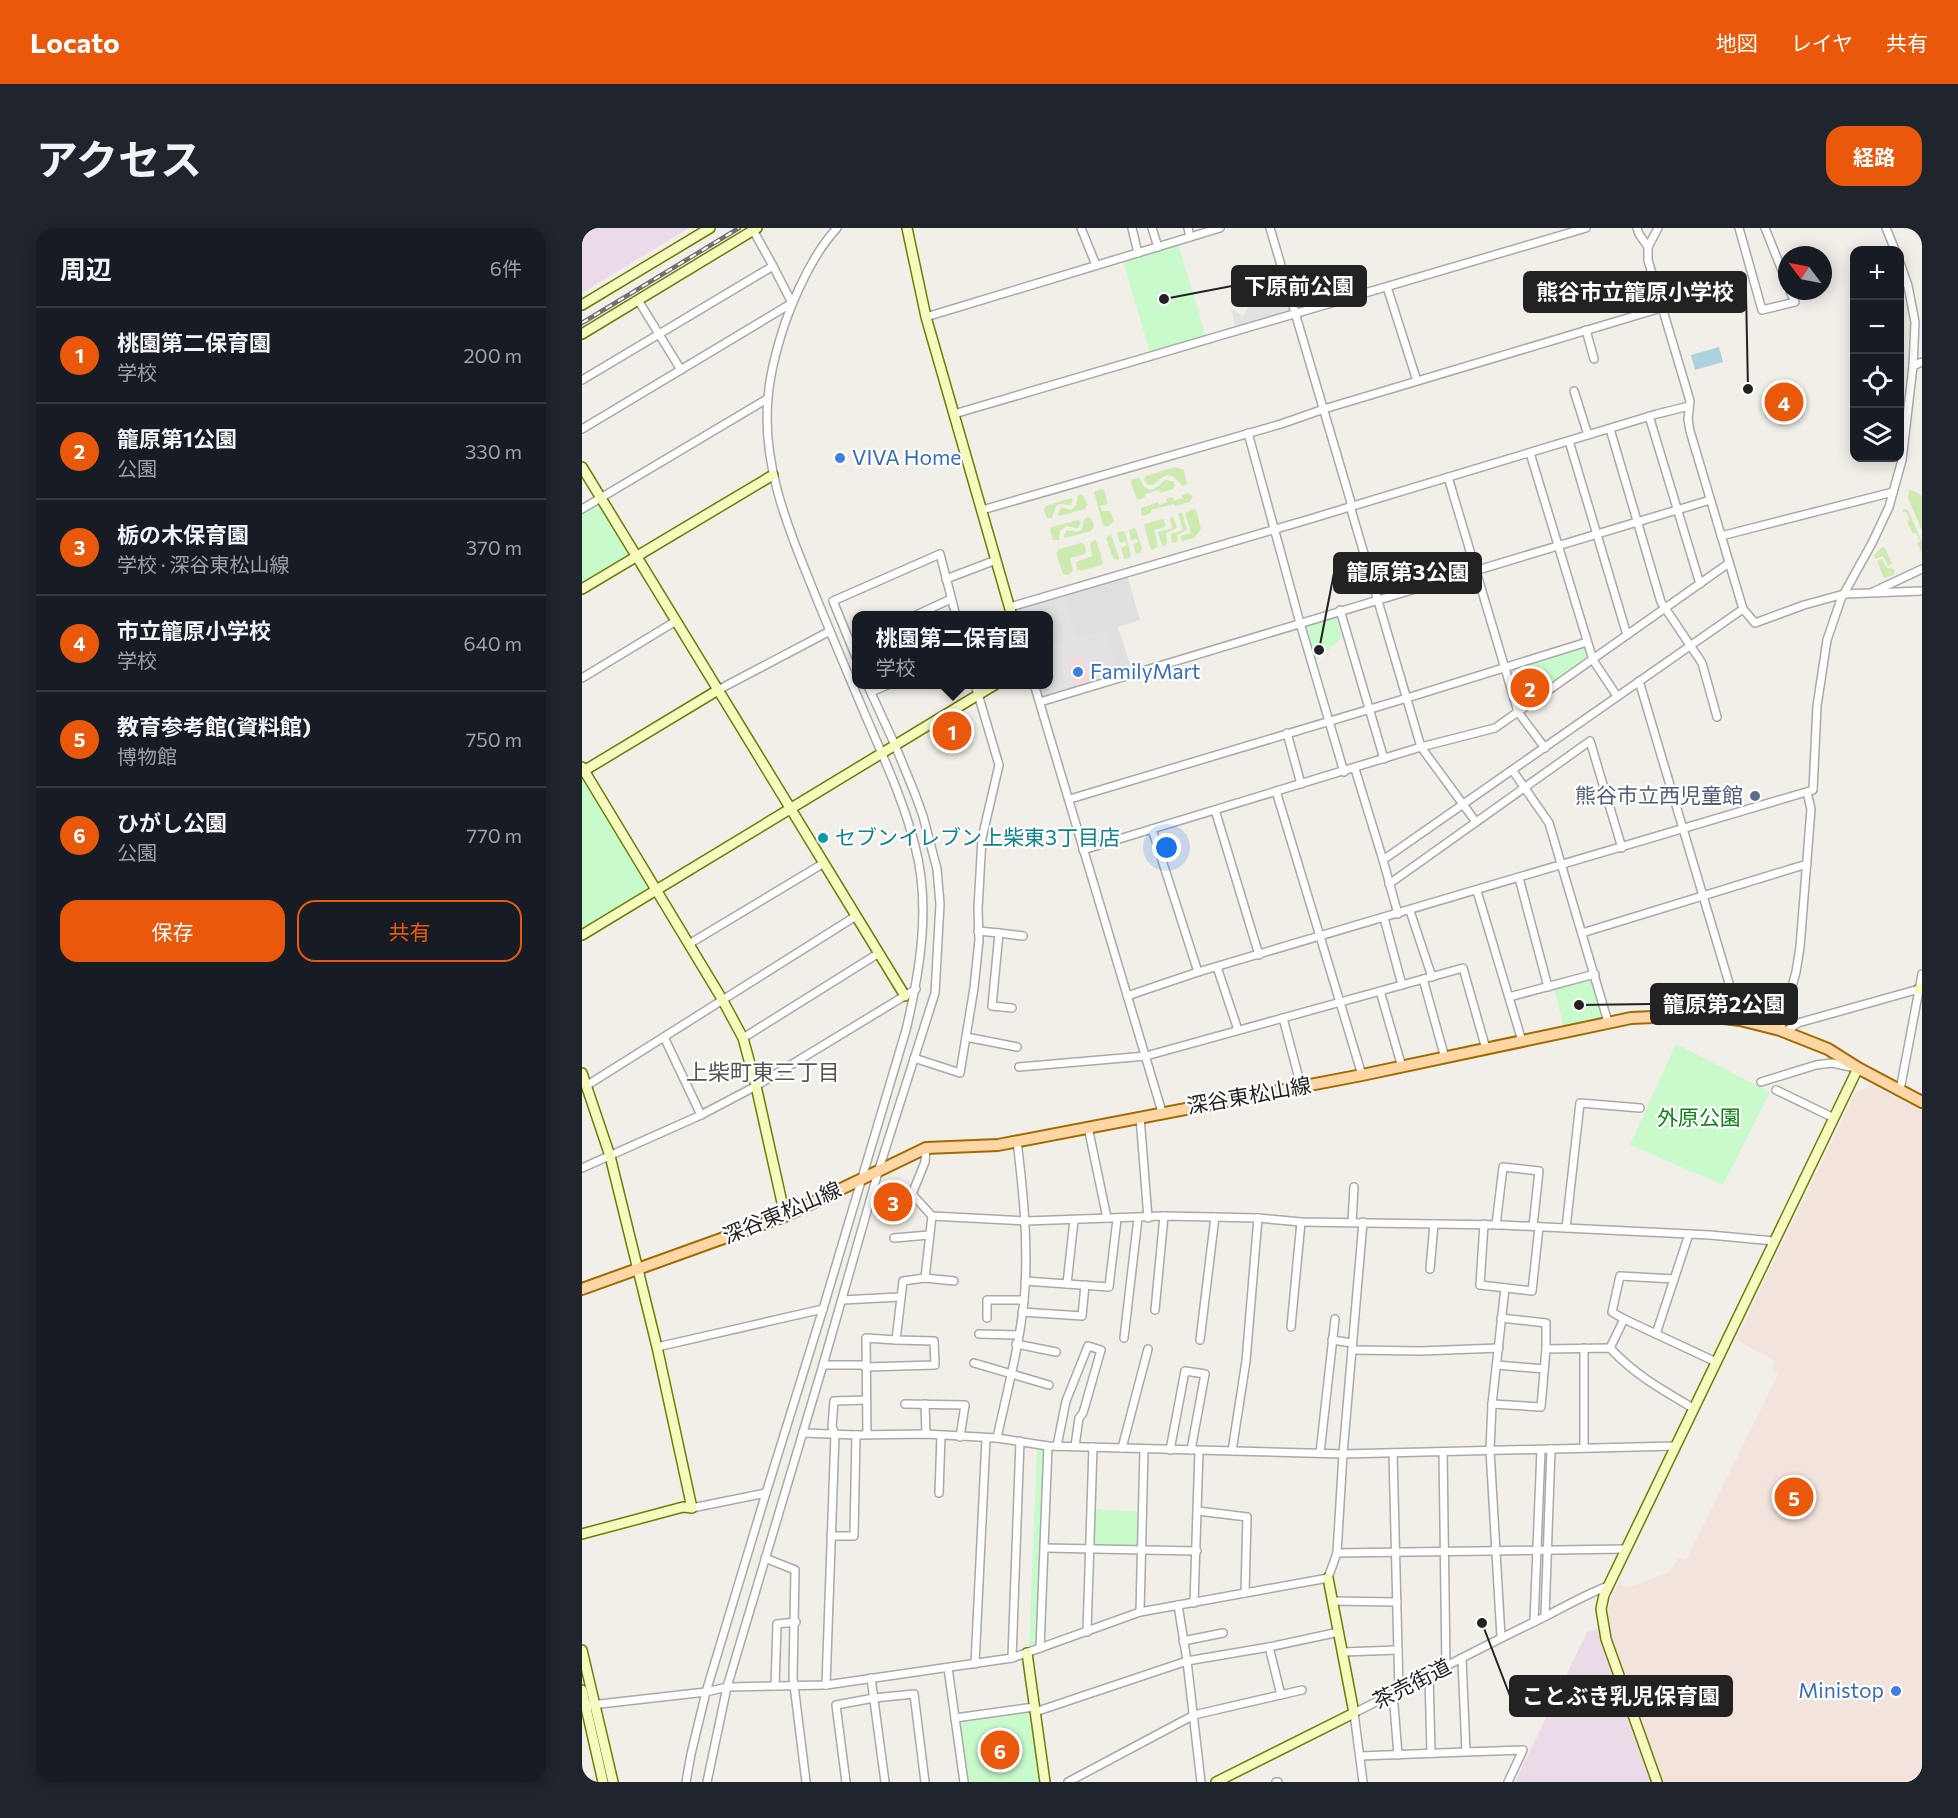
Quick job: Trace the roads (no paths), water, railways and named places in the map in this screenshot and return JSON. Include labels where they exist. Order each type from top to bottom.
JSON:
[{"type":"main road","name":"深谷東松山線","points":[[582,1289],[785,1216],[926,1148],[998,1145],[1402,1067],[1631,1018],[1674,1014],[1699,1015],[1740,1020],[1783,1031],[1828,1050],[1922,1102]]},
{"type":"street","points":[[582,305],[710,228]]},
{"type":"street","points":[[837,228],[800,284],[792,303],[776,351],[767,399],[773,475],[791,534],[852,683]]},
{"type":"street","points":[[908,228],[926,317],[1011,611],[1351,506],[1689,406]]},
{"type":"street","points":[[1080,228],[1096,266]]},
{"type":"street","points":[[1132,228],[1138,253]]},
{"type":"street","points":[[1152,228],[1158,247]]},
{"type":"street","points":[[1188,228],[1190,237]]},
{"type":"street","points":[[926,317],[1220,228]]},
{"type":"street","points":[[1270,228],[1421,747],[1476,822]]},
{"type":"street","points":[[954,414],[1586,228]]},
{"type":"street","points":[[1637,228],[1648,247]]},
{"type":"street","points":[[1658,228],[1648,247],[1648,260],[1690,401],[1690,431],[1743,609],[1755,623],[1803,605],[1844,594],[1871,593],[1888,588],[1922,569]]},
{"type":"street","points":[[1739,228],[1762,310],[1795,302],[1794,300]]},
{"type":"street","points":[[1765,228],[1778,260]]},
{"type":"street","points":[[1886,228],[1893,246]]},
{"type":"street","points":[[582,334],[755,229],[792,303]]},
{"type":"street","points":[[582,380],[773,266]]},
{"type":"street","points":[[1127,996],[1198,972],[1813,790],[1821,672],[1827,640],[1844,594],[1889,507],[1902,460],[1913,366],[1915,322],[1913,306],[1904,278]]},
{"type":"street","points":[[1387,287],[1417,381]]},
{"type":"street","points":[[638,300],[681,370]]},
{"type":"street","points":[[582,429],[792,303]]},
{"type":"street","points":[[982,510],[1248,433],[1661,308]]},
{"type":"street","points":[[1586,330],[1594,359]]},
{"type":"street","points":[[1913,366],[1922,362]]},
{"type":"street","points":[[1574,391],[1588,435]]},
{"type":"street","points":[[582,509],[767,399]]},
{"type":"street","points":[[1649,416],[1700,584]]},
{"type":"street","points":[[1610,429],[1664,609],[1702,663],[1717,717]]},
{"type":"street","points":[[1248,433],[1344,772]]},
{"type":"street","points":[[1569,441],[1628,635]]},
{"type":"street","points":[[1530,453],[1593,660],[1617,696]]},
{"type":"street","points":[[582,467],[905,996]]},
{"type":"street","points":[[582,589],[773,475]]},
{"type":"street","points":[[1448,477],[1518,712],[1545,748]]},
{"type":"street","points":[[1721,536],[1893,492]]},
{"type":"street","points":[[1040,702],[1710,500]]},
{"type":"street","points":[[852,640],[833,601],[940,554],[955,611]]},
{"type":"street","points":[[946,579],[996,560]]},
{"type":"street","points":[[1083,850],[1421,747],[1495,728],[1729,563]]},
{"type":"street","points":[[1888,588],[1922,591]]},
{"type":"street","points":[[923,611],[951,599]]},
{"type":"street","points":[[1383,860],[1743,609]]},
{"type":"street","points":[[1340,610],[1384,759]]},
{"type":"street","points":[[582,678],[676,621]]},
{"type":"street","points":[[785,1216],[743,1038],[722,999],[583,770],[718,690],[830,631]]},
{"type":"street","points":[[1070,799],[1587,642]]},
{"type":"street","points":[[1639,681],[1740,1020]]},
{"type":"street","points":[[686,1782],[690,1754],[706,1692],[863,1178],[916,989],[922,941],[921,889],[916,848],[901,797],[855,689]]},
{"type":"street","points":[[707,1782],[727,1687],[879,1169],[934,993],[940,904],[937,869],[923,816],[895,745],[869,689]]},
{"type":"street","points":[[870,693],[879,689]]},
{"type":"street","points":[[914,1058],[960,1073],[974,988],[982,838],[999,765],[976,689]]},
{"type":"street","points":[[582,935],[988,689]]},
{"type":"street","points":[[1036,689],[1162,1112]]},
{"type":"street","points":[[1287,733],[1301,784]]},
{"type":"street","points":[[1389,884],[1590,741],[1622,848]]},
{"type":"street","points":[[1354,769],[1398,914]]},
{"type":"street","points":[[1513,771],[1549,823],[1608,1022]]},
{"type":"street","points":[[1276,791],[1362,1075]]},
{"type":"street","points":[[1783,1031],[1796,972],[1803,919],[1811,809],[1807,792]]},
{"type":"street","points":[[1215,810],[1259,955]]},
{"type":"street","points":[[1152,829],[1198,972]]},
{"type":"street","points":[[689,944],[824,863]]},
{"type":"street","points":[[1582,933],[1807,864]]},
{"type":"street","points":[[1519,878],[1548,987]]},
{"type":"street","points":[[1477,891],[1522,1041]]},
{"type":"street","points":[[1410,911],[1432,977]]},
{"type":"street","points":[[586,1086],[856,916]]},
{"type":"street","points":[[1384,918],[1402,985]]},
{"type":"street","points":[[978,932],[1023,936]]},
{"type":"street","points":[[999,933],[992,1006],[1012,1008]]},
{"type":"street","points":[[743,1038],[879,953]]},
{"type":"street","points":[[1217,967],[1239,1030]]},
{"type":"street","points":[[1019,1067],[1146,1056],[1463,968],[1486,1049]]},
{"type":"street","points":[[1509,997],[1595,974]]},
{"type":"street","points":[[1900,1090],[1921,989],[1922,974]]},
{"type":"street","points":[[1423,979],[1445,1058]]},
{"type":"street","points":[[582,1168],[701,1115],[756,1086],[916,989]]},
{"type":"street","points":[[1783,1031],[1798,1023],[1921,989]]},
{"type":"street","points":[[1380,991],[1402,1067]]},
{"type":"street","points":[[1282,1018],[1301,1086]]},
{"type":"street","points":[[664,1036],[701,1115]]},
{"type":"street","points":[[966,1036],[1017,1047]]},
{"type":"street","points":[[1657,1782],[1606,1639],[1601,1609],[1608,1586],[1625,1549],[1858,1068],[1832,1064],[1816,1065],[1761,1082]]},
{"type":"street","points":[[582,1072],[610,1156],[657,1347],[692,1508]]},
{"type":"street","points":[[1776,1090],[1834,1118]]},
{"type":"street","points":[[1566,1228],[1580,1103],[1640,1108]]},
{"type":"street","points":[[1140,1117],[1148,1218]]},
{"type":"street","points":[[1088,1127],[1107,1218]]},
{"type":"street","points":[[997,1438],[1024,1300],[1026,1221],[1017,1141]]},
{"type":"street","points":[[926,1148],[925,1162],[912,1194],[932,1216],[1026,1221],[1164,1216],[1258,1218],[1301,1222],[1484,1224],[1689,1234],[1774,1241]]},
{"type":"street","points":[[1484,1224],[1480,1285],[1532,1292],[1539,1171],[1503,1167],[1496,1225]]},
{"type":"street","points":[[1352,1222],[1354,1187]]},
{"type":"street","points":[[925,1278],[928,1235],[932,1216]]},
{"type":"street","points":[[1155,1310],[1164,1216]]},
{"type":"street","points":[[1200,1340],[1215,1217]]},
{"type":"street","points":[[1124,1338],[1138,1218]]},
{"type":"street","points":[[1232,1451],[1246,1361],[1258,1218]]},
{"type":"street","points":[[1025,1281],[1109,1287],[1117,1219]]},
{"type":"street","points":[[1066,1284],[1074,1220]]},
{"type":"street","points":[[1291,1327],[1301,1222]]},
{"type":"street","points":[[1363,1782],[1354,1713],[1328,1578],[1337,1552],[1343,1454],[1364,1222]]},
{"type":"street","points":[[1430,1269],[1434,1224]]},
{"type":"street","points":[[1656,1334],[1689,1234]]},
{"type":"street","points":[[894,1238],[928,1235]]},
{"type":"street","points":[[1674,1279],[1620,1275],[1612,1312],[1716,1362]]},
{"type":"street","points":[[897,1340],[903,1281],[925,1278],[954,1281]]},
{"type":"street","points":[[1022,1312],[1082,1316],[1084,1285]]},
{"type":"street","points":[[1501,1637],[1490,1450],[1492,1404],[1505,1288]]},
{"type":"street","points":[[842,1300],[900,1297]]},
{"type":"street","points":[[987,1318],[987,1300],[1024,1300]]},
{"type":"street","points":[[657,1347],[823,1309]]},
{"type":"street","points":[[1492,1404],[1541,1407],[1546,1323],[1501,1318]]},
{"type":"street","points":[[1610,1348],[1624,1319]]},
{"type":"street","points":[[1320,1453],[1335,1320]]},
{"type":"street","points":[[979,1334],[1018,1335]]},
{"type":"street","points":[[823,1365],[867,1367],[935,1365],[934,1341],[866,1338],[867,1367],[867,1434]]},
{"type":"street","points":[[1332,1341],[1352,1346],[1422,1351],[1499,1348]]},
{"type":"street","points":[[1016,1344],[1056,1352]]},
{"type":"street","points":[[1057,1446],[1066,1401],[1088,1346],[1101,1350],[1083,1413],[1079,1418],[1075,1446]]},
{"type":"street","points":[[1584,1348],[1584,1448]]},
{"type":"street","points":[[1546,1349],[1610,1348],[1627,1366],[1649,1383],[1694,1408]]},
{"type":"street","points":[[1122,1448],[1148,1349]]},
{"type":"street","points":[[974,1363],[1049,1385]]},
{"type":"street","points":[[1497,1365],[1544,1369]]},
{"type":"street","points":[[1170,1450],[1185,1371],[1205,1374],[1195,1450],[1198,1511],[1194,1603]]},
{"type":"street","points":[[826,1685],[835,1434],[832,1427],[834,1401],[866,1401]]},
{"type":"street","points":[[905,1404],[965,1405],[960,1437]]},
{"type":"street","points":[[925,1404],[926,1434]]},
{"type":"street","points":[[803,1433],[926,1434],[997,1438],[1048,1446],[1343,1454],[1675,1446]]},
{"type":"street","points":[[831,1536],[854,1536],[856,1435]]},
{"type":"street","points":[[939,1493],[940,1436]]},
{"type":"street","points":[[975,1664],[986,1439]]},
{"type":"street","points":[[1012,1658],[1020,1441]]},
{"type":"street","points":[[1040,1648],[1048,1446]]},
{"type":"street","points":[[1087,1632],[1093,1447]]},
{"type":"street","points":[[1140,1612],[1144,1449]]},
{"type":"street","points":[[1545,1616],[1551,1449]]},
{"type":"street","points":[[1534,1622],[1541,1450]]},
{"type":"street","points":[[1443,1452],[1446,1667]]},
{"type":"street","points":[[1393,1453],[1398,1755]]},
{"type":"street","points":[[582,1534],[683,1507],[692,1508],[766,1493]]},
{"type":"street","points":[[1198,1511],[1247,1518],[1245,1593]]},
{"type":"street","points":[[1045,1548],[1197,1551]]},
{"type":"street","points":[[1337,1552],[1625,1549]]},
{"type":"street","points":[[765,1558],[795,1570],[795,1684],[806,1782]]},
{"type":"street","points":[[590,1705],[706,1692],[727,1687],[826,1685],[1012,1658],[1140,1612],[1328,1578]]},
{"type":"street","name":"茶売街道","points":[[1216,1782],[1462,1659],[1501,1637],[1608,1586]]},
{"type":"street","points":[[1332,1601],[1397,1602]]},
{"type":"street","points":[[1178,1605],[1188,1661],[1202,1782]]},
{"type":"street","points":[[775,1686],[777,1624],[796,1622]]},
{"type":"street","points":[[955,1718],[1035,1710],[1188,1661],[1339,1632]]},
{"type":"street","points":[[1183,1641],[1223,1633]]},
{"type":"street","points":[[1269,1647],[1281,1695]]},
{"type":"street","points":[[582,1650],[603,1782]]},
{"type":"street","points":[[1343,1652],[1398,1650]]},
{"type":"street","points":[[1027,1653],[1045,1782]]},
{"type":"street","points":[[1462,1659],[1466,1752]]},
{"type":"street","points":[[948,1668],[964,1782]]},
{"type":"street","points":[[1429,1675],[1431,1753]]},
{"type":"street","points":[[871,1678],[885,1782]]},
{"type":"street","points":[[582,1690],[590,1705],[614,1782]]},
{"type":"street","points":[[1068,1782],[1194,1715],[1302,1690]]},
{"type":"street","points":[[846,1782],[836,1706],[874,1698],[914,1694],[925,1782]]},
{"type":"street","points":[[1360,1756],[1523,1750],[1508,1782]]},
{"type":"water","points":[[1719,347],[1723,362],[1695,370],[1691,355]]},
{"type":"railway","points":[[582,323],[739,228]]},
{"type":"place","name":"下原前公園","points":[[1164,299]]},
{"type":"place","name":"熊谷市立籠原小学校","points":[[1748,389]]},
{"type":"place","name":"市立籠原小学校","points":[[1784,402]]},
{"type":"place","name":"VIVA Home","points":[[840,458]]},
{"type":"place","name":"籠原第3公園","points":[[1319,650]]},
{"type":"place","name":"FamilyMart","points":[[1078,672]]},
{"type":"place","name":"籠原第1公園","points":[[1530,688]]},
{"type":"place","name":"桃園第二保育園","points":[[952,731]]},
{"type":"place","name":"熊谷市立西児童館","points":[[1755,796]]},
{"type":"place","name":"セブンイレブン上柴東3丁目店","points":[[823,838]]},
{"type":"place","name":"籠原第2公園","points":[[1579,1005]]},
{"type":"place","name":"栃の木保育園","points":[[893,1202]]},
{"type":"place","name":"教育参考館(資料館)","points":[[1794,1497]]},
{"type":"place","name":"ことぶき乳児保育園","points":[[1482,1623]]},
{"type":"place","name":"Ministop","points":[[1896,1691]]},
{"type":"place","name":"ひがし公園","points":[[1000,1750]]},
{"type":"district","name":"上柴町東三丁目","points":[[763,1072]]},
{"type":"park label","name":"外原公園","points":[[1699,1118]]}]
